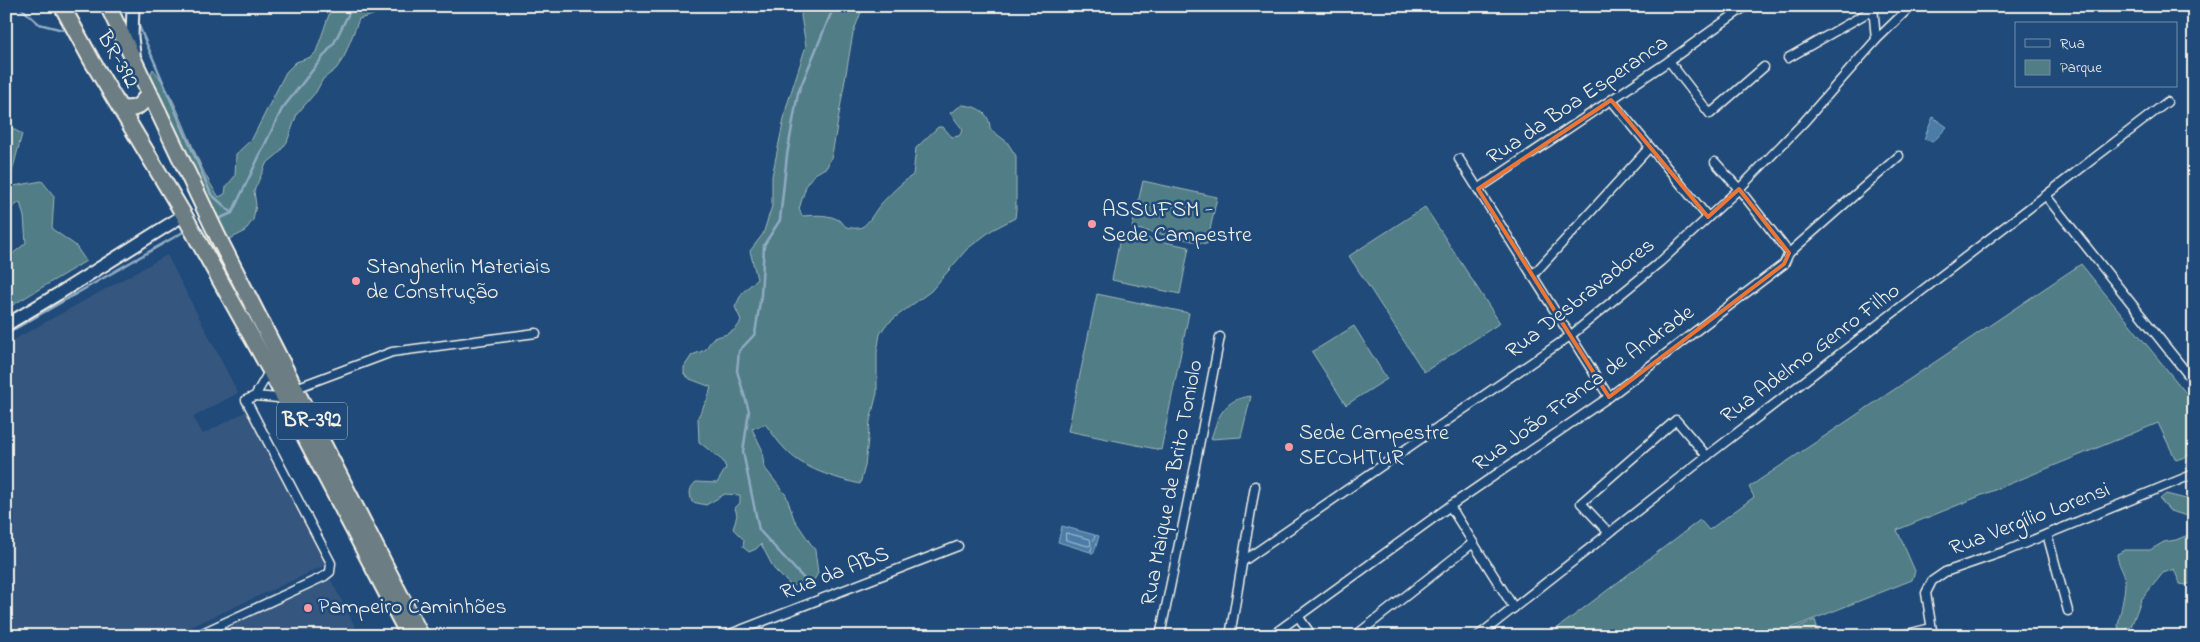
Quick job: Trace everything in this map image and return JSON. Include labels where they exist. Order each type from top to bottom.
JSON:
[{"type":"highway","name":"BR-392","points":[[108,6],[218,237],[421,636]]},
{"type":"highway","name":"BR-392","points":[[63,7],[120,108],[184,215],[270,370],[408,636]]},
{"type":"highway","points":[[120,108],[130,110],[138,108],[149,92]]},
{"type":"street","points":[[133,6],[132,37],[135,60]]},
{"type":"street","name":"Rua da Boa Esperanca","points":[[1478,189],[1669,62],[1746,6]]},
{"type":"street","name":"Rua Desbravadores","points":[[1242,562],[1570,336],[1660,262],[1739,189],[1803,123],[1876,40],[1911,6]]},
{"type":"street","points":[[1788,58],[1873,8],[1876,40]]},
{"type":"street","points":[[1669,62],[1710,114],[1764,67]]},
{"type":"street","points":[[1611,100],[1708,217]]},
{"type":"street","name":"Rua Adelmo Genro Filho","points":[[1478,636],[1707,456],[2167,102]]},
{"type":"street","points":[[1532,276],[1649,148]]},
{"type":"street","name":"Rua João Franca de Andrade","points":[[1271,636],[1450,506],[1609,397],[1784,264],[1789,253],[1899,156]]},
{"type":"street","points":[[1459,159],[1609,397]]},
{"type":"street","points":[[1715,162],[1739,189],[1789,253]]},
{"type":"street","points":[[2046,196],[2194,382]]},
{"type":"street","points":[[6,324],[58,294],[184,215]]},
{"type":"street","points":[[296,388],[392,352],[536,333]]},
{"type":"street","name":"Rua Maique de Brito Toniolo","points":[[1160,636],[1220,337]]},
{"type":"street","points":[[255,396],[270,370]]},
{"type":"street","points":[[196,636],[330,572],[331,563],[246,400],[255,396],[278,398],[288,404]]},
{"type":"street","points":[[1609,533],[1581,504],[1676,420],[1707,456]]},
{"type":"street","name":"Rua Vergílio Lorensi","points":[[1932,632],[1926,593],[1932,581],[1945,572],[2006,551],[2194,474]]},
{"type":"street","points":[[1230,636],[1255,486]]},
{"type":"street","points":[[1450,506],[1514,608]]},
{"type":"street","points":[[2047,534],[2068,612]]},
{"type":"street","points":[[1355,636],[1473,543]]},
{"type":"street","name":"Rua da ABS","points":[[725,636],[958,546]]},
{"type":"street","points":[[1298,616],[1312,636]]},
{"type":"street","points":[[1899,636],[1932,632]]},
{"type":"highlighted area","points":[[1611,100],[1708,217],[1739,189],[1789,253],[1784,264],[1609,397],[1478,189]]},
{"type":"shaded area","points":[[167,255],[238,393],[193,417],[203,434],[247,411],[326,565],[171,636],[11,636],[6,628],[6,344]]},
{"type":"shaded area","name":"Pampeiro Caminhões","points":[[331,580],[360,636],[208,636]]},
{"type":"green space","points":[[332,6],[378,6],[373,15],[359,19],[344,57],[336,69],[323,79],[316,92],[297,114],[287,142],[278,154],[266,164],[254,191],[256,205],[253,220],[244,232],[230,239],[222,229],[184,148],[147,82],[153,69],[172,99],[201,166],[219,197],[225,194],[226,187],[235,176],[236,154],[252,139],[286,72],[296,62],[311,57],[316,52]]},
{"type":"green space","points":[[815,6],[863,7],[853,33],[832,155],[827,167],[815,174],[807,183],[799,209],[802,216],[832,217],[842,222],[846,227],[862,227],[880,205],[913,175],[916,148],[938,127],[943,127],[952,137],[959,136],[963,130],[950,113],[962,105],[982,111],[988,118],[990,129],[1007,142],[1016,156],[1016,210],[1015,218],[992,230],[967,249],[931,291],[885,326],[880,334],[877,352],[877,393],[870,421],[865,466],[860,484],[819,472],[800,462],[781,445],[765,424],[752,429],[762,449],[764,467],[786,495],[794,519],[815,550],[818,573],[810,587],[790,585],[774,569],[761,544],[749,552],[743,547],[744,540],[733,529],[737,515],[735,508],[740,503],[740,495],[725,494],[706,505],[692,502],[690,491],[696,482],[717,483],[726,468],[723,461],[699,442],[698,417],[708,398],[711,387],[690,379],[684,374],[684,367],[692,355],[705,350],[713,338],[730,333],[736,328],[741,320],[735,307],[742,293],[757,279],[750,251],[763,234],[772,206],[772,176],[787,105],[806,46],[801,16],[802,9]]},
{"type":"green space","points":[[6,125],[22,134],[8,187],[42,181],[54,196],[52,229],[75,245],[86,261],[6,309],[6,259],[26,243],[24,217],[20,202],[6,212]]},
{"type":"green space","points":[[1143,181],[1217,197],[1207,244],[1132,228]]},
{"type":"green space","points":[[1425,207],[1500,323],[1424,372],[1349,256]]},
{"type":"green space","points":[[1121,233],[1189,247],[1180,294],[1112,280]]},
{"type":"green space","points":[[2081,264],[2194,403],[2194,454],[2176,460],[2158,423],[1897,530],[1915,571],[1912,580],[1771,636],[1547,636],[1700,520],[1709,530],[1754,497],[1749,487]]},
{"type":"green space","points":[[1097,294],[1189,313],[1161,450],[1068,431]]},
{"type":"green space","points":[[1354,326],[1387,379],[1346,405],[1312,352]]},
{"type":"green space","points":[[1251,396],[1241,437],[1211,439],[1216,423],[1228,405],[1234,401]]},
{"type":"green space","points":[[2166,494],[2194,501],[2194,582],[2186,585],[2180,584],[2174,569],[2163,573],[2141,600],[2131,627],[2120,632],[2118,626],[2125,581],[2117,554],[2125,550],[2150,550],[2164,542],[2188,535],[2188,516],[2170,511],[2160,499]]},
{"type":"green space","points":[[1815,620],[1820,636],[1778,636]]},
{"type":"water","points":[[1933,117],[1947,127],[1933,142],[1924,139]]},
{"type":"water","points":[[1062,526],[1095,535],[1093,541],[1096,535],[1099,536],[1094,553],[1091,553],[1092,546],[1090,552],[1058,542]]},
{"type":"waterway","points":[[19,6],[39,24],[63,30]]},
{"type":"waterway","points":[[216,220],[232,213],[282,109],[334,43],[351,9],[360,6]]},
{"type":"waterway","points":[[806,581],[759,530],[743,452],[749,411],[737,371],[739,351],[755,334],[761,295],[764,245],[780,220],[787,155],[798,93],[834,6]]},
{"type":"waterway","points":[[136,26],[139,26],[211,194],[232,213]]},
{"type":"waterway","points":[[6,334],[185,231]]},
{"type":"place","name":"ASSUFSM - Sede Campestre","points":[[1092,224]]},
{"type":"place","name":"Stangherlin Materiais de Construção","points":[[356,281]]},
{"type":"place","name":"Sede Campestre SECOHTUR","points":[[1289,447]]},
{"type":"place","name":"Pampeiro Caminhões","points":[[308,608]]}]
